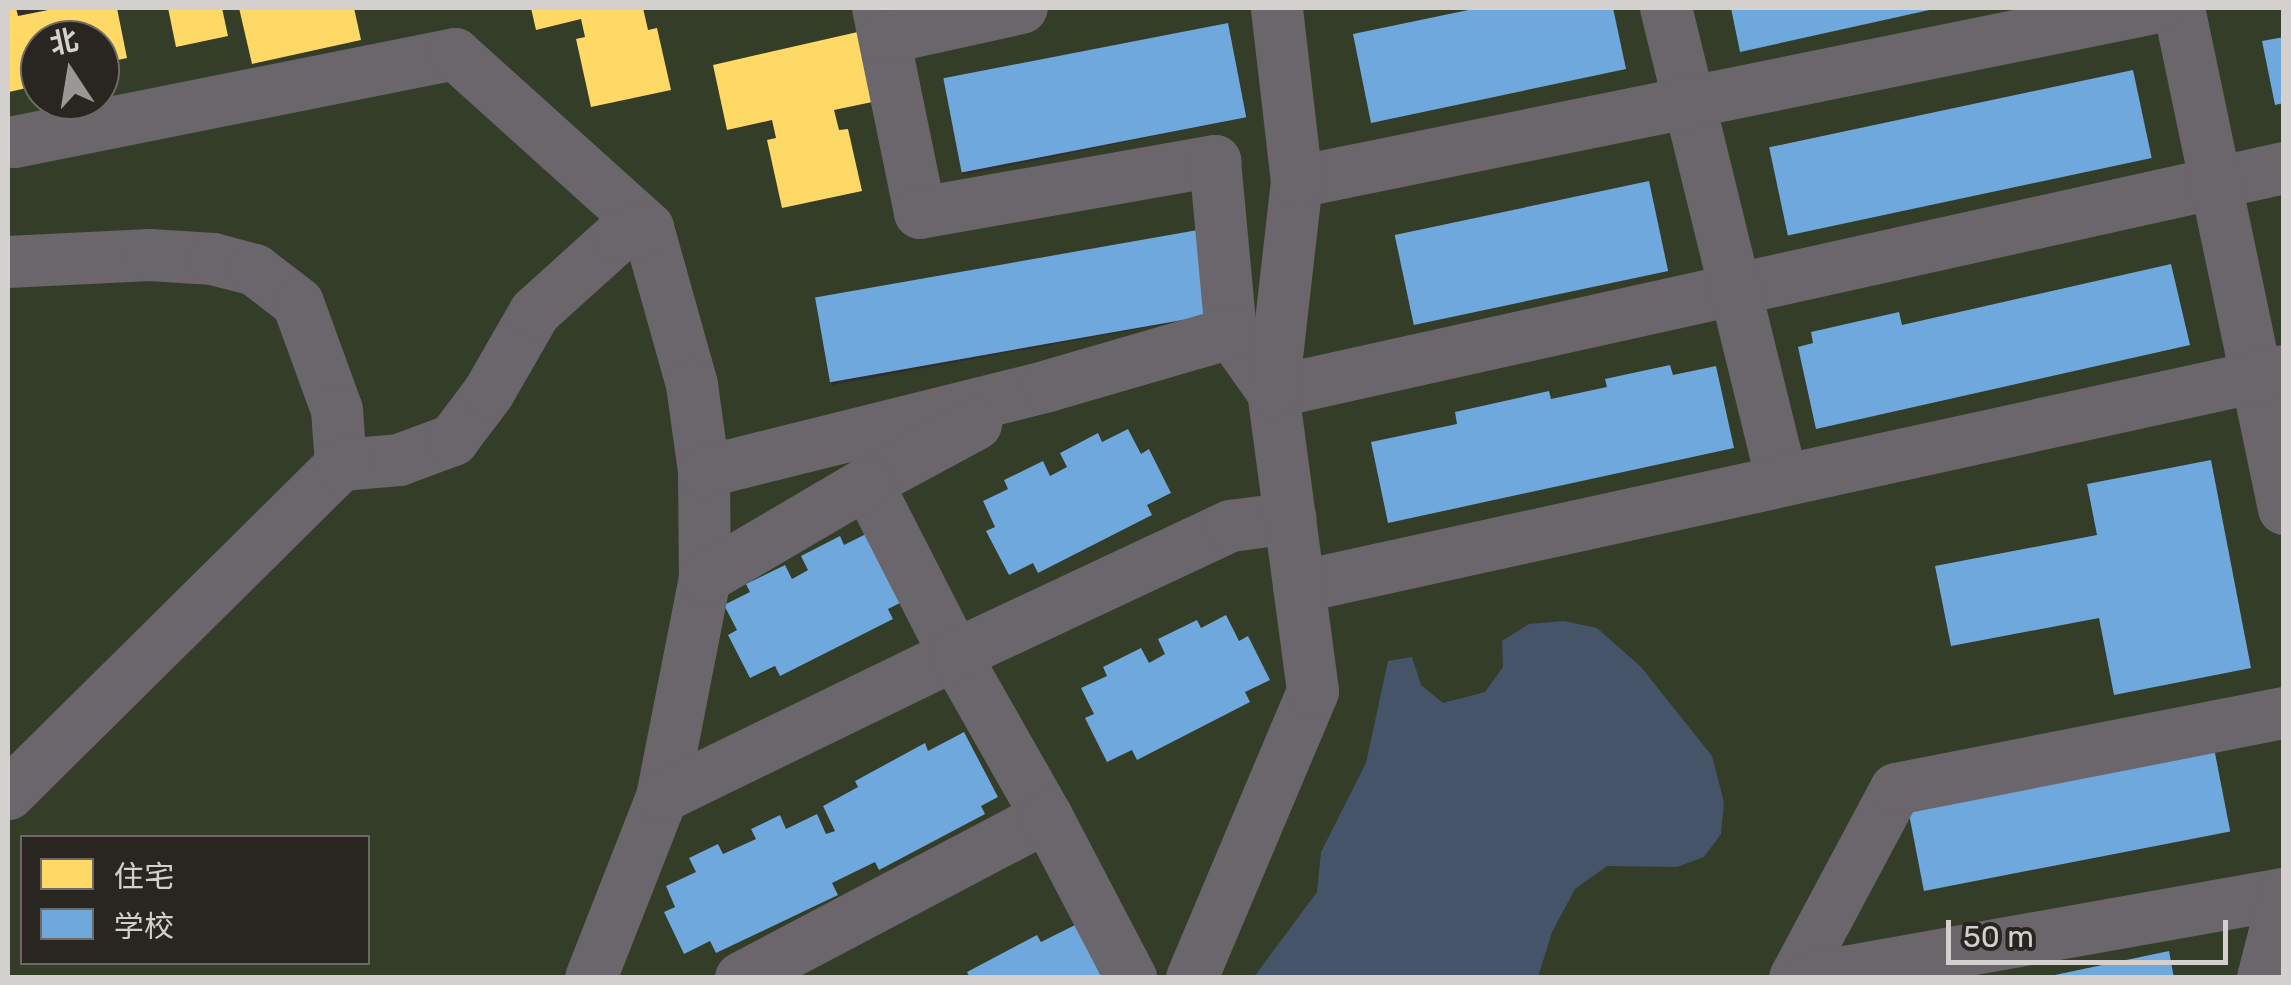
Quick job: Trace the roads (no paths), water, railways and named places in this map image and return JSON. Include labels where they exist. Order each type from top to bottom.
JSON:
[{"type":"street","points":[[1022,8],[882,23],[920,212],[1215,161],[1231,333],[1273,392]]},
{"type":"street","points":[[1192,978],[1313,692],[1273,392],[1297,182],[1277,8]]},
{"type":"street","points":[[1666,8],[1782,479]]},
{"type":"street","points":[[1297,182],[2154,8]]},
{"type":"street","points":[[2178,8],[2219,184],[2270,374],[2284,509]]},
{"type":"street","points":[[15,142],[455,54],[648,228],[692,385],[704,472],[705,578],[662,796],[591,978]]},
{"type":"street","points":[[1273,392],[2284,168]]},
{"type":"street","points":[[8,794],[341,465],[399,460],[453,440],[489,392],[535,312],[618,237],[648,228]]},
{"type":"street","points":[[8,262],[150,255],[213,259],[255,270],[298,303],[337,410],[341,465]]},
{"type":"street","points":[[704,472],[1048,386],[1231,333]]},
{"type":"street","points":[[1299,587],[2270,374]]},
{"type":"street","points":[[705,578],[867,483],[1048,386]]},
{"type":"street","points":[[867,483],[1131,978]]},
{"type":"street","points":[[662,796],[1231,526],[1290,518]]},
{"type":"street","points":[[1796,978],[1896,789],[2284,713]]},
{"type":"street","points":[[741,978],[1048,817]]},
{"type":"street","points":[[1811,978],[2282,910],[2264,978]]},
{"type":"water","points":[[1564,621],[1597,628],[1641,667],[1712,756],[1724,802],[1721,834],[1704,857],[1677,867],[1607,866],[1575,889],[1552,932],[1538,977],[1254,977],[1317,892],[1321,852],[1366,763],[1388,661],[1412,657],[1421,685],[1443,703],[1485,692],[1503,667],[1502,641],[1529,624]]}]
